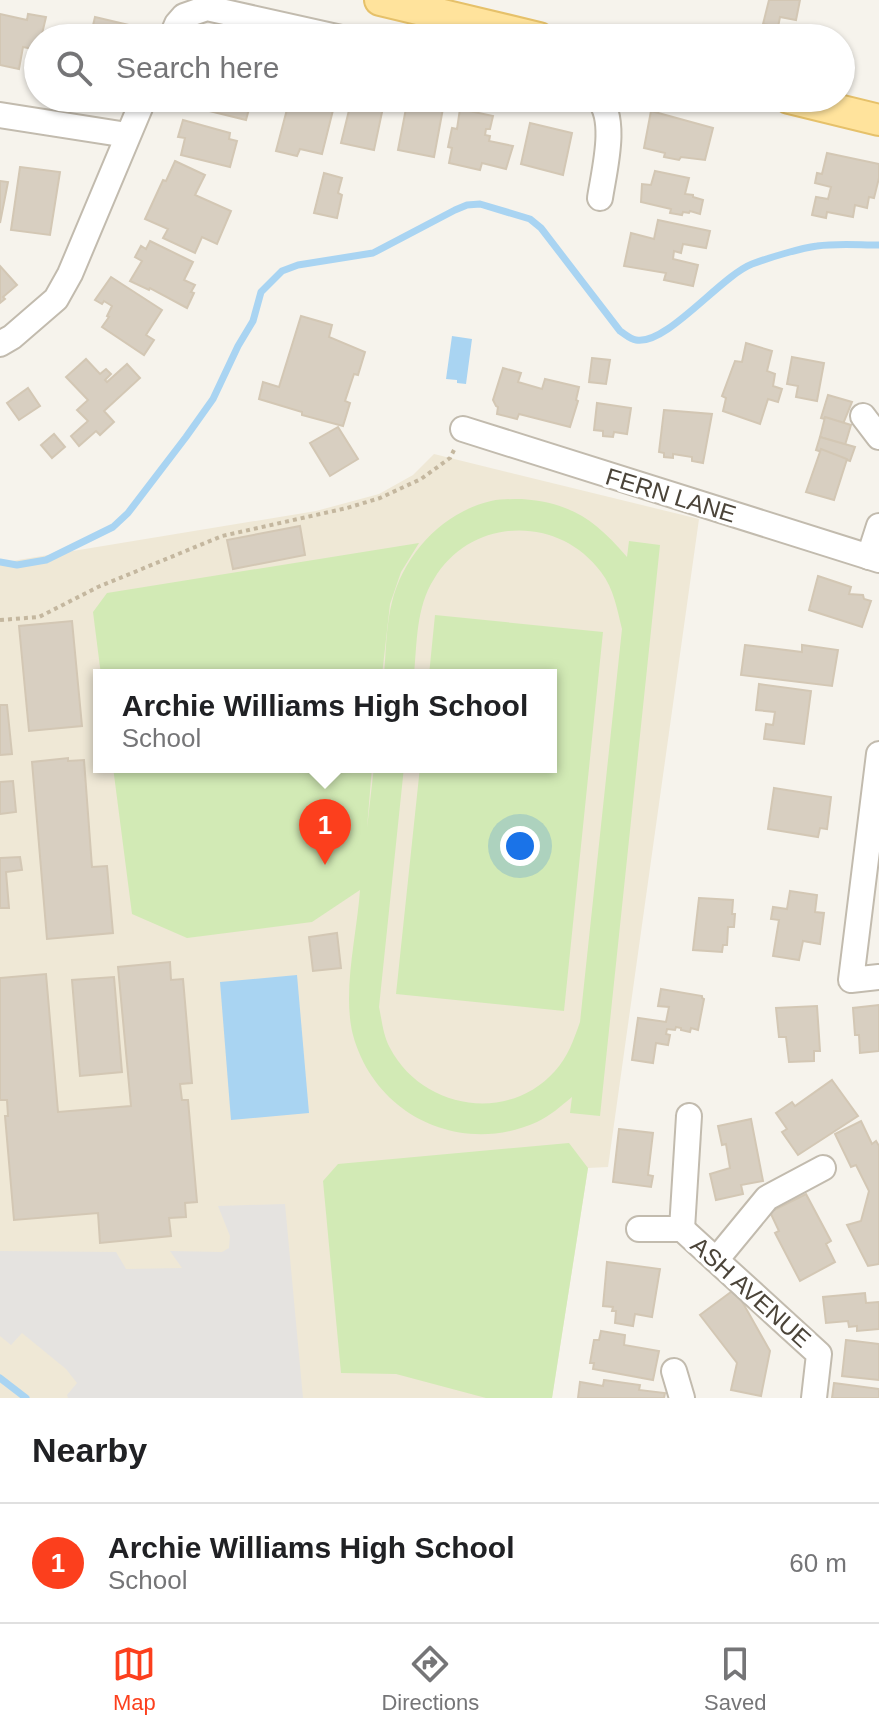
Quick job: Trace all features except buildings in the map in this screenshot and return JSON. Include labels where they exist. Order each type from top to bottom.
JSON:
[{"type":"main road","points":[[380,0],[480,24]]},
{"type":"main road","points":[[846,112],[879,120]]},
{"type":"street","points":[[177,24],[184,16],[207,8],[278,24]]},
{"type":"street","points":[[0,344],[56,299],[70,274],[138,112]]},
{"type":"street","points":[[600,198],[610,127],[607,112]]},
{"type":"street","points":[[0,115],[127,135]]},
{"type":"street","points":[[863,416],[879,437]]},
{"type":"street","name":"FERN LANE","points":[[463,429],[874,559]]},
{"type":"street","points":[[874,559],[879,526]]},
{"type":"street","points":[[879,754],[851,980],[879,977]]},
{"type":"street","points":[[682,1229],[689,1116]]},
{"type":"street","points":[[716,1260],[767,1198],[823,1168]]},
{"type":"street","name":"ASH AVENUE","points":[[639,1229],[682,1229],[819,1354],[814,1398]]},
{"type":"street","points":[[674,1371],[682,1398]]},
{"type":"path","points":[[0,620],[39,617],[98,587],[222,536],[380,498],[421,479],[450,458],[463,429]]},
{"type":"shaded area","points":[[434,454],[699,519],[608,1167],[588,1168],[552,1398],[0,1398],[0,563],[316,511],[379,494],[413,475]]},
{"type":"shaded area","points":[[285,1204],[303,1398],[68,1398],[67,1395],[77,1383],[66,1369],[22,1333],[11,1345],[0,1336],[0,1251],[116,1252],[126,1269],[182,1268],[170,1251],[222,1252],[229,1248],[230,1236],[218,1206]]},
{"type":"green space","points":[[503,499],[540,501],[569,509],[593,523],[627,557],[629,541],[660,545],[600,1116],[570,1113],[572,1097],[537,1122],[508,1131],[479,1134],[451,1131],[425,1122],[401,1107],[380,1088],[364,1063],[353,1035],[349,1000],[360,890],[312,922],[187,938],[132,914],[114,773],[372,773],[367,828],[373,773],[403,773],[379,1007],[390,1048],[404,1069],[423,1085],[444,1096],[467,1102],[491,1103],[514,1098],[536,1088],[564,1060],[580,1022],[622,629],[612,592],[601,572],[583,553],[562,540],[539,532],[515,530],[492,534],[470,544],[450,559],[434,579],[421,613],[414,669],[384,669],[392,602],[416,552],[442,525],[457,515]]},
{"type":"green space","points":[[419,543],[401,572],[390,604],[383,669],[100,669],[93,612],[107,593]]},
{"type":"green space","points":[[435,615],[603,632],[564,1011],[396,994],[419,773],[557,773],[557,669],[430,669]]},
{"type":"green space","points":[[569,1143],[588,1168],[552,1398],[486,1398],[396,1374],[341,1373],[323,1181],[338,1164]]},
{"type":"water","points":[[452,336],[472,339],[466,384],[446,379]]},
{"type":"water","points":[[297,975],[309,1113],[231,1120],[220,982]]},
{"type":"waterway","points":[[0,562],[17,565],[46,560],[113,527],[128,513],[213,399],[253,321],[261,292],[282,271],[298,265],[373,253],[455,210],[480,204],[530,219],[541,228],[620,331],[636,340],[648,339],[678,322],[739,271],[752,264],[817,246],[879,245]]},
{"type":"waterway","points":[[0,1378],[26,1398]]},
{"type":"place","name":"Archie Williams High School","points":[[325,865]]}]
